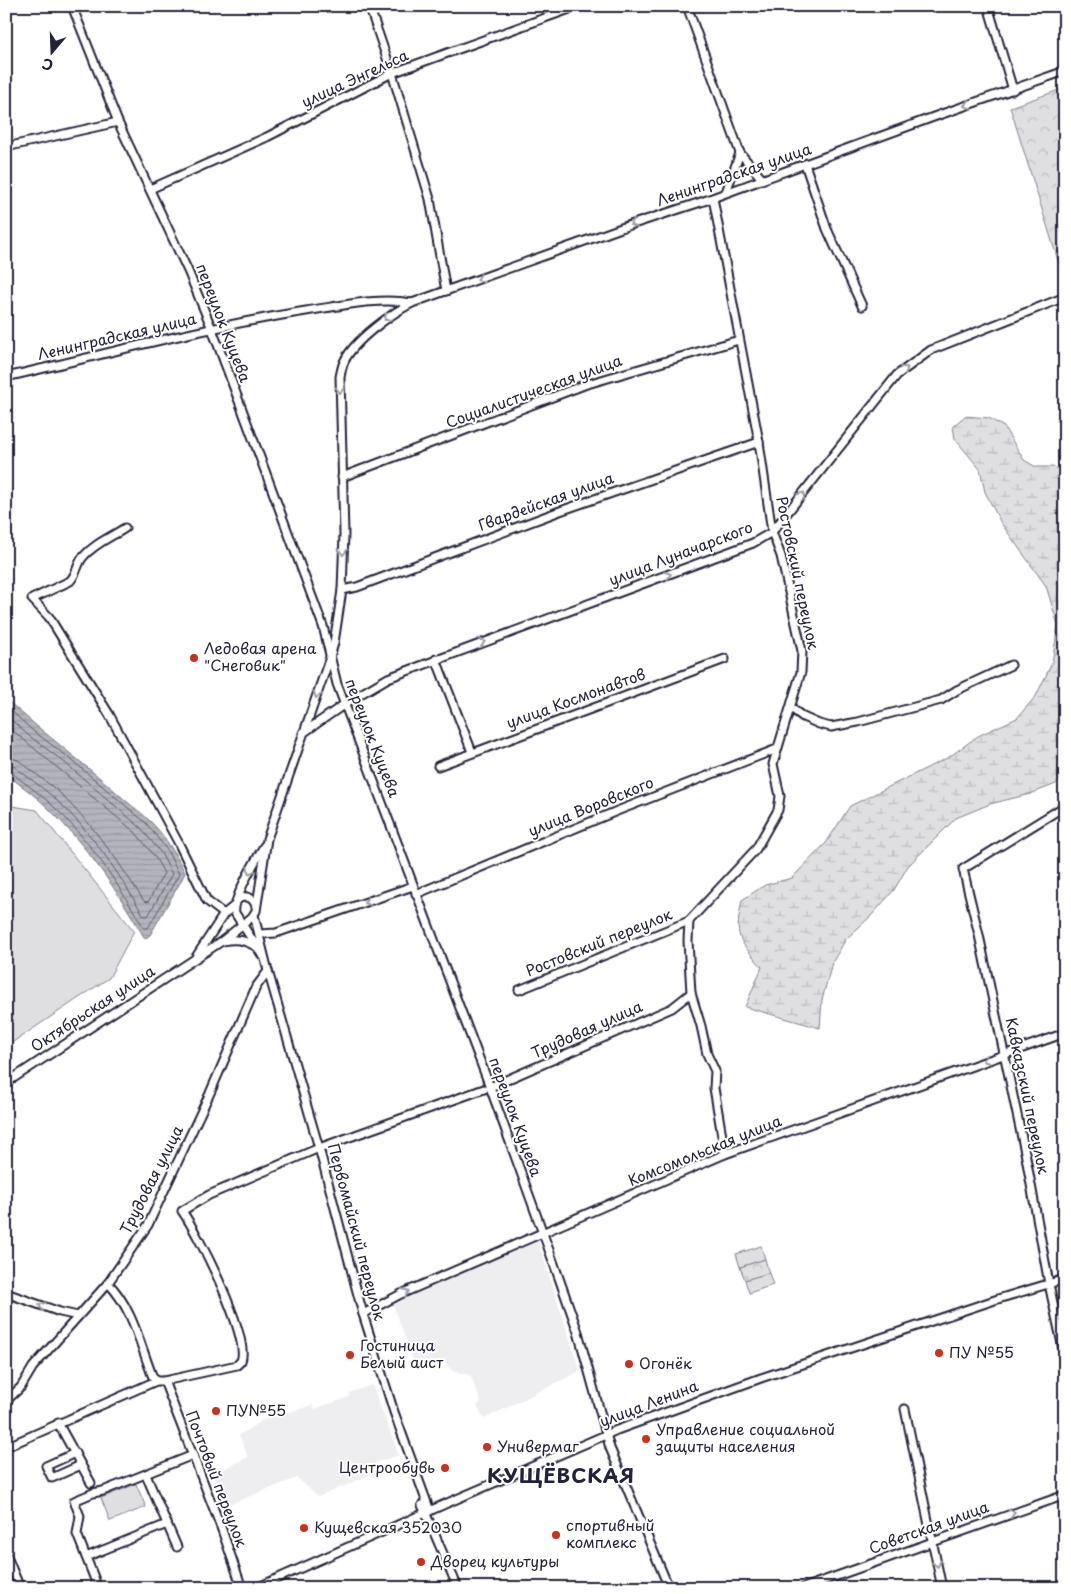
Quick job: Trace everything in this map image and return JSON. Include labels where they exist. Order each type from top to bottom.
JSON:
[{"type":"street","name":"переулок Куцева","points":[[72,6],[118,122],[188,271],[212,329],[324,626],[333,673],[578,1332],[606,1435],[620,1474],[669,1588]]},
{"type":"street","points":[[369,6],[392,73],[430,199],[446,291]]},
{"type":"street","name":"улица Энгельса","points":[[150,189],[267,137],[392,73],[578,6]]},
{"type":"street","points":[[686,6],[740,153],[762,179]]},
{"type":"street","points":[[988,6],[1013,90]]},
{"type":"street","name":"Ленинградская улица","points":[[356,345],[394,312],[412,303],[614,230],[713,198],[939,114],[1065,71]]},
{"type":"street","points":[[6,147],[118,122]]},
{"type":"street","points":[[726,192],[740,153]]},
{"type":"street","points":[[805,164],[827,230],[862,306]]},
{"type":"street","name":"Ростовский переулок","points":[[519,990],[689,922],[756,848],[778,810],[780,796],[773,764],[801,672],[802,651],[781,556],[772,532],[759,442],[713,198]]},
{"type":"street","name":"улица Луначарского","points":[[303,733],[345,703],[388,678],[753,543],[772,532],[897,375],[931,350],[1065,297]]},
{"type":"street","name":"Ленинградская улица","points":[[6,377],[212,329],[283,315],[386,300],[412,303]]},
{"type":"street","name":"Социалистическая улица","points":[[342,477],[584,386],[739,340]]},
{"type":"street","name":"переулок Куцева","points":[[330,657],[342,590],[344,534],[340,377],[344,360],[356,345]]},
{"type":"street","name":"Гвардейская улица","points":[[342,590],[357,587],[560,511],[759,442]]},
{"type":"street","points":[[125,528],[94,547],[82,559],[75,576],[70,581],[32,599],[49,617],[109,714],[178,842],[207,901],[224,914]]},
{"type":"street","name":"Первомайский переулок","points":[[234,904],[267,839],[330,657]]},
{"type":"street","points":[[436,659],[472,752]]},
{"type":"street","name":"улица Космонавтов","points":[[438,766],[725,659]]},
{"type":"street","points":[[791,708],[803,717],[831,727],[858,722],[941,700],[957,690],[1011,665]]},
{"type":"street","name":"улица Воровского","points":[[416,894],[608,814],[777,749]]},
{"type":"street","name":"Кавказский переулок","points":[[1065,806],[963,869],[979,935],[1026,1157],[1049,1284],[1065,1358]]},
{"type":"street","name":"Первомайский переулок","points":[[267,839],[253,914],[319,1148],[363,1314],[427,1512],[458,1588]]},
{"type":"street","points":[[260,934],[276,933],[413,886]]},
{"type":"street","points":[[248,897],[254,901],[253,914],[242,919],[237,915],[234,904],[240,898],[248,897]]},
{"type":"street","name":"Октябрьская улица","points":[[195,959],[224,914],[234,904]]},
{"type":"street","name":"Октябрьская улица","points":[[6,1083],[222,941],[253,914]]},
{"type":"street","name":"Первомайский переулок","points":[[237,915],[264,957]]},
{"type":"street","name":"Ростовский переулок","points":[[689,922],[688,941],[691,993],[707,1054],[715,1071],[714,1088],[725,1154]]},
{"type":"street","points":[[222,941],[232,938],[239,939],[256,947]]},
{"type":"street","name":"Трудовая улица","points":[[6,1401],[21,1387],[33,1367],[108,1283],[148,1225],[210,1093],[256,988],[268,971]]},
{"type":"street","name":"Трудовая улица","points":[[160,1381],[236,1364],[242,1362],[243,1357],[235,1320],[206,1249],[182,1211],[209,1195],[319,1148],[487,1088],[672,1008],[691,993]]},
{"type":"street","name":"Комсомольская улица","points":[[363,1314],[401,1294],[725,1154],[1065,1033]]},
{"type":"street","name":"улица Ленина","points":[[256,1588],[617,1430],[752,1381],[1065,1279]]},
{"type":"street","name":"Почтовый переулок","points":[[108,1283],[114,1289],[130,1316],[152,1375],[160,1381],[193,1455],[242,1588]]},
{"type":"street","points":[[6,1293],[60,1312],[78,1316]]},
{"type":"street","points":[[6,1447],[58,1423],[160,1381]]},
{"type":"street","points":[[905,1409],[942,1588]]},
{"type":"street","points":[[58,1423],[91,1483]]},
{"type":"street","points":[[74,1453],[46,1466],[52,1478],[81,1465]]},
{"type":"street","points":[[95,1580],[77,1534],[80,1516],[74,1501],[146,1475],[193,1455]]},
{"type":"street","points":[[146,1475],[177,1547]]},
{"type":"street","name":"Советская улица","points":[[803,1588],[1065,1495]]},
{"type":"street","name":"Первомайский переулок","points":[[422,1505],[427,1512]]},
{"type":"street","points":[[86,1557],[167,1524]]},
{"type":"street","points":[[6,1554],[20,1588]]},
{"type":"shaded area","points":[[537,1238],[580,1371],[484,1419],[477,1406],[481,1402],[470,1375],[454,1372],[442,1360],[417,1370],[392,1302]]},
{"type":"shaded area","points":[[372,1385],[399,1455],[375,1463],[377,1472],[318,1497],[297,1478],[224,1506],[212,1475],[248,1457],[239,1435],[263,1420],[313,1405],[314,1409],[349,1397],[349,1393]]},
{"type":"green space","points":[[1065,88],[1065,283],[1010,107]]},
{"type":"green space","points":[[965,416],[989,418],[1004,427],[1024,460],[1036,467],[1055,467],[1065,477],[1065,772],[1056,784],[1030,794],[990,804],[956,818],[908,866],[894,890],[871,916],[846,939],[832,963],[822,1000],[820,1028],[745,1007],[762,967],[743,944],[738,931],[742,900],[765,885],[792,878],[826,843],[850,806],[949,757],[978,736],[1017,718],[1036,696],[1052,663],[1058,625],[1046,586],[1001,523],[985,492],[980,469],[955,439],[953,426]]},
{"type":"green space","points":[[6,805],[37,810],[134,931],[109,978],[10,1044],[6,1041]]},
{"type":"green space","points":[[761,1246],[765,1259],[740,1267],[736,1254]]},
{"type":"green space","points":[[765,1259],[769,1273],[745,1280],[740,1267]]},
{"type":"green space","points":[[769,1273],[773,1285],[749,1293],[745,1280]]},
{"type":"green space","points":[[136,1484],[146,1507],[110,1521],[101,1498]]},
{"type":"water","points":[[6,699],[146,817],[165,838],[174,852],[185,873],[150,935],[146,938],[112,885],[75,837],[43,803],[6,774]]},
{"type":"place","name":"Ледовая арена \"Снеговик\"","points":[[194,658]]},
{"type":"place","name":"ПУ №55","points":[[939,1353]]},
{"type":"place","name":"Гостиница Белый аист","points":[[350,1355]]},
{"type":"place","name":"Огонёк","points":[[629,1364]]},
{"type":"place","name":"ПУ№55","points":[[216,1411]]},
{"type":"place","name":"Управление социальной защиты населения","points":[[646,1439]]},
{"type":"place","name":"Универмаг","points":[[487,1447]]},
{"type":"place","name":"Центрообувь","points":[[445,1468]]},
{"type":"place","name":"Кущевская 352030","points":[[304,1528]]},
{"type":"place","name":"спортивный комплекс","points":[[556,1535]]},
{"type":"place","name":"Дворец культуры","points":[[421,1562]]},
{"type":"district","name":"КУЩЁВСКАЯ","points":[[561,1476]]}]
